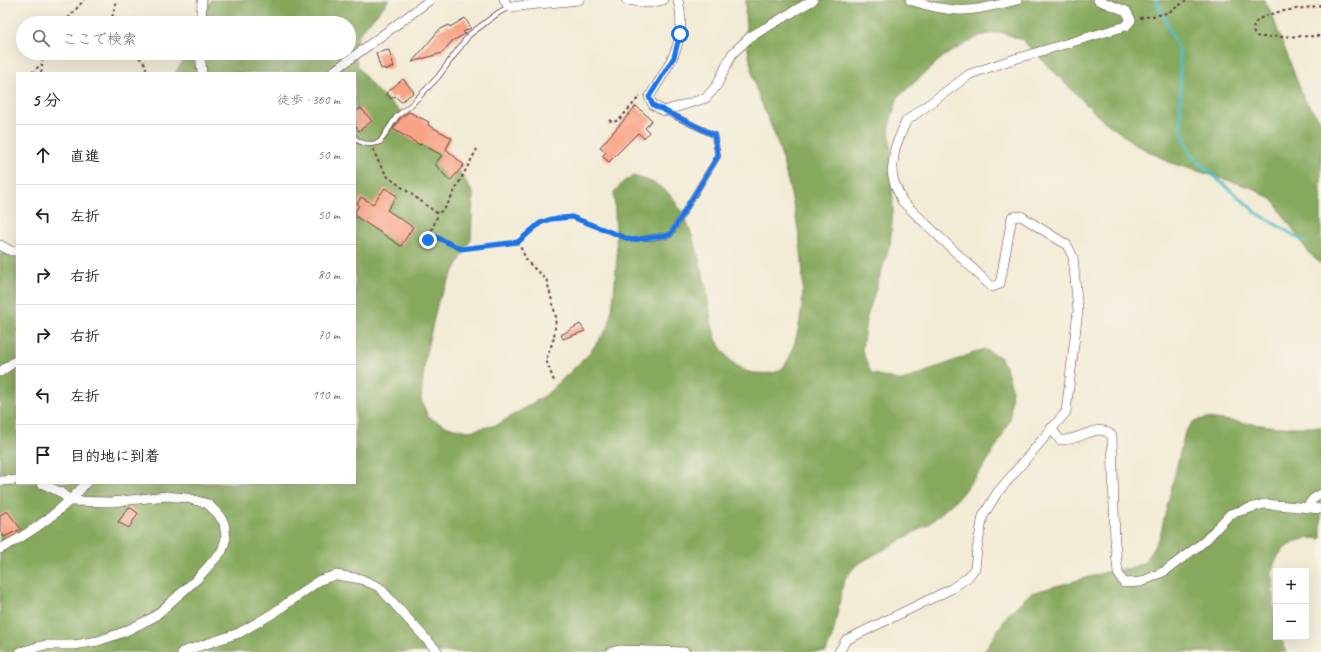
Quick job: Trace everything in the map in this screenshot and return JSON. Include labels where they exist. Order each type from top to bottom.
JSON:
[{"type":"street","points":[[201,16],[202,0]]},
{"type":"street","points":[[356,55],[430,0]]},
{"type":"street","points":[[507,3],[579,0]]},
{"type":"street","points":[[626,0],[648,3],[663,0]]},
{"type":"street","points":[[678,0],[681,11],[680,34],[674,57],[649,97],[653,105],[664,111],[706,98],[717,85],[732,54],[750,37],[813,0]]},
{"type":"street","points":[[910,0],[945,10],[964,11],[980,10],[1017,0]]},
{"type":"street","points":[[839,652],[846,640],[951,589],[968,577],[975,568],[983,516],[997,493],[1066,412],[1078,311],[1073,257],[1067,245],[1022,216],[1012,217],[1000,284],[992,287],[902,201],[894,182],[892,172],[895,148],[906,121],[931,100],[970,74],[1008,60],[1126,26],[1131,20],[1126,11],[1098,0]]},
{"type":"street","points":[[201,60],[202,72]]},
{"type":"street","points":[[332,72],[349,60]]},
{"type":"street","points":[[0,245],[11,251],[16,251]]},
{"type":"street","points":[[0,372],[16,361]]},
{"type":"street","points":[[1051,428],[1060,440],[1069,441],[1101,428],[1108,430],[1112,436],[1115,542],[1118,573],[1124,583],[1141,582],[1165,571],[1205,541],[1230,514],[1264,504],[1307,507],[1321,510]]},
{"type":"street","points":[[0,481],[16,480]]},
{"type":"street","points":[[20,652],[45,645],[74,645],[98,641],[124,632],[154,617],[197,579],[222,552],[226,538],[224,523],[218,514],[208,504],[187,498],[166,496],[112,502],[71,502],[60,492],[43,484]]},
{"type":"street","points":[[0,549],[27,535],[71,502],[85,484]]},
{"type":"street","points":[[1307,507],[1313,499],[1321,494]]},
{"type":"street","points":[[182,652],[239,632],[272,614],[320,580],[336,575],[361,579],[379,588],[438,652]]},
{"type":"street","points":[[611,652],[619,650],[685,652]]},
{"type":"lane","points":[[356,139],[371,145],[380,142],[397,116],[411,105],[438,77],[469,35],[498,13],[507,3]]},
{"type":"lane","points":[[649,238],[670,235],[718,156],[714,135],[664,111]]},
{"type":"path","points":[[70,16],[84,0]]},
{"type":"path","points":[[113,16],[116,0]]},
{"type":"path","points":[[1131,20],[1162,16],[1173,12],[1186,0]]},
{"type":"path","points":[[1321,5],[1310,8],[1270,13],[1254,24],[1253,31],[1255,36],[1262,37],[1321,36]]},
{"type":"path","points":[[41,72],[42,60]]},
{"type":"path","points":[[141,60],[145,64],[147,72]]},
{"type":"path","points":[[33,72],[41,63]]},
{"type":"path","points":[[609,120],[613,122],[619,120],[639,96],[649,97]]},
{"type":"path","points":[[371,145],[380,165],[388,177],[438,214]]},
{"type":"path","points":[[422,245],[426,244],[438,214],[446,207],[477,149]]},
{"type":"path","points":[[430,234],[461,249],[518,242],[540,223],[551,219],[572,217],[631,240],[649,238]]},
{"type":"path","points":[[518,242],[527,261],[547,281],[556,317],[554,338],[546,360],[554,381]]},
{"type":"green space","points":[[211,0],[389,0],[358,35],[356,44],[356,16],[204,16]]},
{"type":"green space","points":[[746,0],[1264,0],[1270,10],[1304,99],[1321,121],[1321,264],[1309,253],[1273,200],[1250,187],[1171,163],[1135,144],[1099,117],[1021,39],[1000,32],[979,36],[944,56],[898,97],[889,126],[893,212],[890,244],[866,320],[862,350],[871,373],[902,381],[984,349],[1000,357],[1006,368],[1012,388],[1010,419],[1000,440],[985,465],[958,498],[929,524],[856,565],[844,580],[833,634],[826,652],[0,652],[0,252],[16,257],[16,484],[356,484],[356,72],[176,72],[183,60],[356,60],[358,67],[374,88],[422,130],[455,165],[473,193],[471,239],[438,301],[425,357],[421,399],[428,417],[448,427],[469,431],[497,425],[546,395],[588,355],[609,326],[614,295],[617,256],[614,193],[622,183],[633,176],[659,186],[666,191],[675,201],[682,213],[689,227],[699,258],[714,332],[725,354],[741,369],[754,373],[774,373],[786,364],[795,342],[800,318],[803,294],[803,269],[796,219],[779,147],[758,95],[753,77],[745,22]]},
{"type":"green space","points":[[1207,418],[1277,427],[1321,427],[1321,539],[1314,538],[1299,540],[1286,547],[1277,558],[1273,568],[1273,640],[1282,640],[1286,652],[984,652],[1009,613],[1031,593],[1107,572],[1131,568],[1145,562],[1160,536],[1185,432],[1194,421]]},
{"type":"building","points":[[465,18],[471,28],[463,32],[465,34],[452,41],[442,53],[412,62],[439,30],[449,25],[450,27]]},
{"type":"building","points":[[389,50],[394,67],[385,70],[385,68],[381,69],[376,53]]},
{"type":"building","points":[[403,79],[414,92],[401,102],[395,96],[391,99],[386,93]]},
{"type":"building","points":[[636,106],[652,120],[645,128],[649,132],[644,138],[638,133],[609,162],[602,156],[606,152],[600,147]]},
{"type":"building","points":[[361,108],[372,121],[359,131],[356,127],[356,111]]},
{"type":"building","points":[[409,112],[429,122],[428,125],[452,138],[446,149],[464,165],[450,181],[435,164],[442,155],[421,144],[420,145],[393,129],[400,119]]},
{"type":"building","points":[[385,188],[397,196],[387,210],[413,227],[401,246],[356,217],[356,210],[359,205],[357,204],[361,197],[373,204]]},
{"type":"building","points":[[580,324],[585,331],[563,339],[561,335]]},
{"type":"building","points":[[129,507],[138,513],[129,528],[118,522]]},
{"type":"building","points":[[7,511],[21,529],[4,537],[0,531],[0,515]]},
{"type":"waterway","points":[[1156,0],[1180,52],[1181,129],[1192,157],[1257,213],[1305,242]]},
{"type":"route","points":[[428,240],[430,234],[461,249],[518,242],[540,223],[551,219],[572,217],[631,240],[665,237],[670,235],[718,156],[714,135],[653,105],[649,97],[674,57],[680,34]]}]
